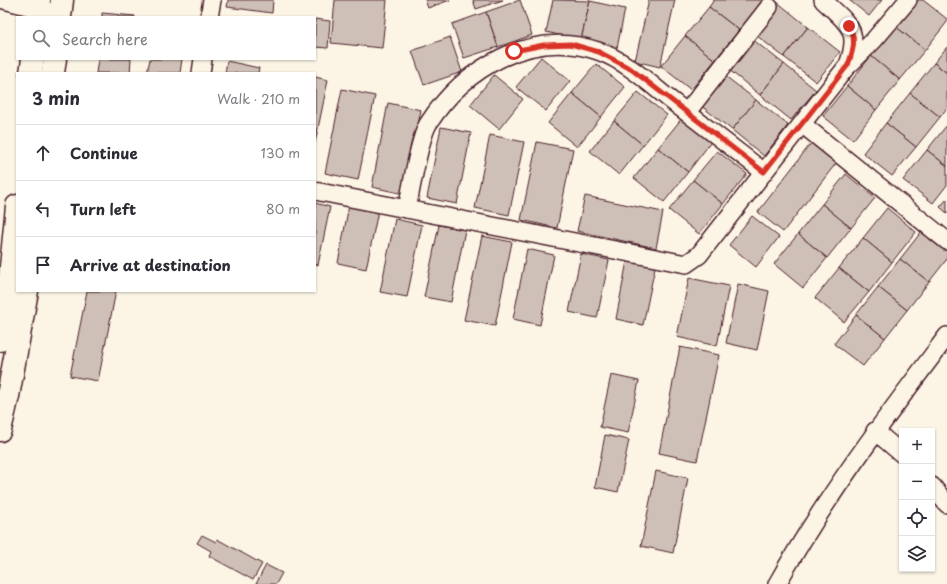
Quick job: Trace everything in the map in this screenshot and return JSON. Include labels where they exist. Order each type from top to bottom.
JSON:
[{"type":"main road","points":[[31,72],[33,60]]},
{"type":"main road","points":[[53,72],[55,60]]},
{"type":"main road","points":[[0,430],[8,396],[11,294],[7,232],[16,209]]},
{"type":"main road","points":[[0,340],[11,294]]},
{"type":"street","points":[[4,0],[38,9],[61,11]]},
{"type":"street","points":[[209,16],[212,0]]},
{"type":"street","points":[[823,0],[849,26],[853,33],[854,46],[848,65]]},
{"type":"street","points":[[316,191],[686,264],[699,255],[848,65],[874,40],[908,0]]},
{"type":"street","points":[[687,112],[768,7]]},
{"type":"street","points":[[407,209],[428,125],[470,76],[514,51],[544,45],[571,44],[599,52],[631,69],[764,172]]},
{"type":"street","points":[[201,72],[202,60]]},
{"type":"street","points":[[802,124],[947,242]]},
{"type":"street","points":[[777,584],[802,539],[875,431],[947,336]]},
{"type":"street","points":[[875,431],[899,451]]},
{"type":"street","points":[[935,490],[947,504]]},
{"type":"building","points":[[228,0],[273,0],[272,13],[227,7]]},
{"type":"building","points":[[335,0],[387,0],[382,48],[331,43]]},
{"type":"building","points":[[425,0],[450,0],[428,8]]},
{"type":"building","points":[[473,0],[503,0],[476,9]]},
{"type":"building","points":[[520,0],[532,35],[498,47],[486,12]]},
{"type":"building","points":[[553,0],[590,1],[581,40],[546,32]]},
{"type":"building","points":[[649,0],[675,0],[660,67],[635,61]]},
{"type":"building","points":[[714,0],[763,0],[739,30],[709,7]]},
{"type":"building","points":[[849,0],[882,0],[869,16]]},
{"type":"building","points":[[916,0],[923,0],[947,19],[947,22],[925,50],[895,26]]},
{"type":"building","points":[[590,1],[625,9],[617,48],[581,40]]},
{"type":"building","points":[[776,1],[808,27],[784,57],[752,32]]},
{"type":"building","points":[[709,7],[739,30],[715,60],[685,36]]},
{"type":"building","points":[[486,12],[498,47],[464,58],[452,24]]},
{"type":"building","points":[[102,13],[135,16],[102,16]]},
{"type":"building","points":[[316,19],[330,21],[328,48],[316,47]]},
{"type":"building","points":[[895,26],[925,50],[900,80],[871,56]]},
{"type":"building","points":[[808,27],[840,52],[816,82],[784,57]]},
{"type":"building","points":[[685,36],[715,60],[691,90],[661,66]]},
{"type":"building","points":[[450,37],[462,72],[424,85],[412,51]]},
{"type":"building","points":[[752,39],[784,64],[760,95],[728,69]]},
{"type":"building","points":[[947,47],[947,73],[934,63]]},
{"type":"building","points":[[871,56],[900,80],[876,110],[847,86]]},
{"type":"building","points":[[541,57],[570,81],[546,111],[516,87]]},
{"type":"building","points":[[98,60],[131,60],[130,72],[96,72]]},
{"type":"building","points":[[150,60],[182,60],[180,72],[147,72]]},
{"type":"building","points":[[227,61],[259,68],[258,72],[225,72]]},
{"type":"building","points":[[934,63],[947,73],[947,108],[940,117],[910,93]]},
{"type":"building","points":[[596,64],[625,87],[601,117],[572,93]]},
{"type":"building","points":[[784,64],[816,90],[791,120],[760,95]]},
{"type":"building","points":[[494,75],[523,99],[499,129],[470,105]]},
{"type":"building","points":[[724,75],[756,100],[732,130],[700,105]]},
{"type":"building","points":[[316,77],[328,80],[316,138]]},
{"type":"building","points":[[847,86],[876,110],[853,140],[823,116]]},
{"type":"building","points":[[342,89],[375,96],[358,180],[325,173]]},
{"type":"building","points":[[638,92],[667,115],[643,145],[614,121]]},
{"type":"building","points":[[572,93],[601,117],[577,147],[548,123]]},
{"type":"building","points":[[910,93],[940,117],[916,147],[886,123]]},
{"type":"building","points":[[756,100],[788,125],[764,156],[732,130]]},
{"type":"building","points":[[388,103],[421,110],[404,194],[372,187]]},
{"type":"building","points":[[682,118],[711,142],[688,172],[658,148]]},
{"type":"building","points":[[614,121],[643,145],[619,175],[590,151]]},
{"type":"building","points":[[886,123],[916,147],[892,176],[863,153]]},
{"type":"building","points":[[947,125],[947,166],[927,150]]},
{"type":"building","points":[[441,127],[471,133],[457,204],[427,198]]},
{"type":"building","points":[[490,135],[524,142],[509,215],[475,208]]},
{"type":"building","points":[[537,142],[573,149],[557,228],[521,220]]},
{"type":"building","points":[[812,142],[837,162],[783,232],[758,212]]},
{"type":"building","points":[[658,148],[688,172],[664,202],[634,178]]},
{"type":"building","points":[[927,150],[947,166],[947,185],[933,203],[903,180]]},
{"type":"building","points":[[717,151],[747,174],[723,204],[693,180]]},
{"type":"building","points":[[846,174],[875,198],[851,228],[822,204]]},
{"type":"building","points":[[693,180],[723,204],[699,234],[669,210]]},
{"type":"building","points":[[585,196],[663,212],[656,248],[577,231]]},
{"type":"building","points":[[947,199],[947,213],[940,207]]},
{"type":"building","points":[[316,203],[330,207],[318,265],[316,264]]},
{"type":"building","points":[[822,204],[851,228],[827,258],[798,234]]},
{"type":"building","points":[[349,205],[378,211],[366,269],[338,263]]},
{"type":"building","points":[[887,208],[916,232],[892,262],[863,238]]},
{"type":"building","points":[[752,216],[779,237],[756,267],[729,245]]},
{"type":"building","points":[[395,219],[422,225],[407,297],[380,292]]},
{"type":"building","points":[[439,225],[465,230],[451,302],[424,297]]},
{"type":"building","points":[[922,231],[947,250],[947,259],[929,282],[900,259]]},
{"type":"building","points":[[798,234],[827,258],[803,288],[774,264]]},
{"type":"building","points":[[482,236],[512,242],[495,326],[464,320]]},
{"type":"building","points":[[863,238],[892,262],[869,292],[839,268]]},
{"type":"building","points":[[527,249],[554,255],[540,325],[513,319]]},
{"type":"building","points":[[581,254],[609,260],[597,318],[569,312]]},
{"type":"building","points":[[900,259],[929,282],[907,310],[878,287]]},
{"type":"building","points":[[627,261],[655,267],[643,325],[616,319]]},
{"type":"building","points":[[839,268],[869,292],[844,322],[815,298]]},
{"type":"building","points":[[689,278],[729,286],[717,346],[677,337]]},
{"type":"building","points":[[738,284],[769,291],[757,350],[726,343]]},
{"type":"building","points":[[878,287],[907,310],[885,338],[856,315]]},
{"type":"building","points":[[87,292],[116,292],[98,381],[70,376]]},
{"type":"building","points":[[856,315],[885,338],[863,366],[834,344]]},
{"type":"building","points":[[680,347],[719,355],[697,461],[659,453]]},
{"type":"building","points":[[611,375],[639,381],[628,433],[600,427]]},
{"type":"building","points":[[605,435],[629,440],[618,492],[595,487]]},
{"type":"building","points":[[656,471],[688,478],[673,553],[641,546]]},
{"type":"building","points":[[202,535],[216,542],[217,539],[262,564],[253,580],[209,556],[211,551],[197,543]]},
{"type":"building","points":[[266,565],[282,573],[276,584],[256,584]]},
{"type":"route","points":[[514,51],[544,45],[571,44],[599,52],[631,69],[764,172],[848,65],[854,46],[853,33],[849,26]]}]
